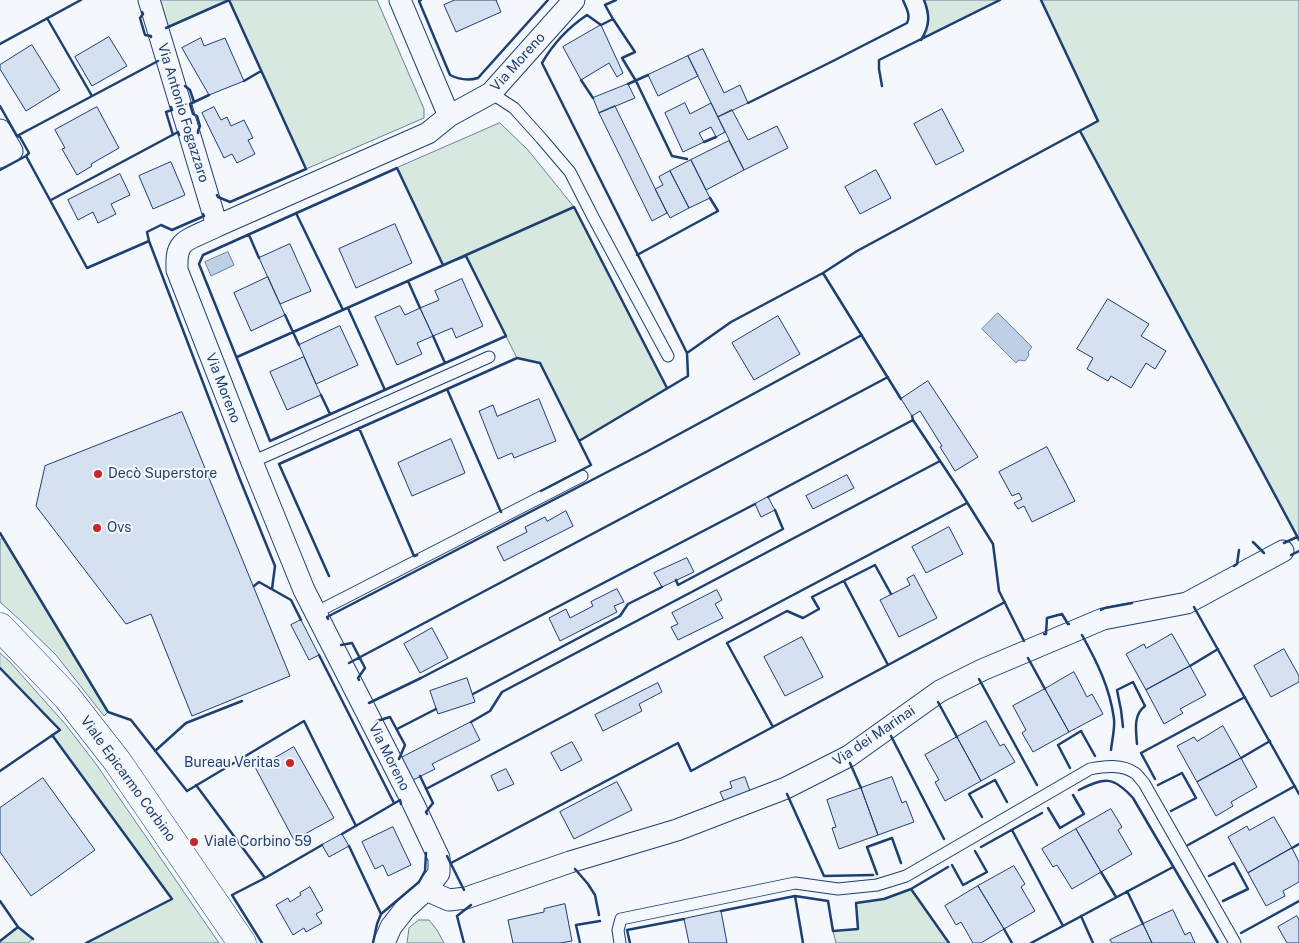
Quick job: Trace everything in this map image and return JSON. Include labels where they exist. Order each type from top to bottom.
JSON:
[{"type":"main road","name":"Viale Epicarmo Corbino","points":[[0,627],[67,697],[117,761],[242,943]]},
{"type":"street","name":"Via Antonio Fogazzaro","points":[[149,0],[217,226]]},
{"type":"street","points":[[400,0],[449,116]]},
{"type":"street","name":"Via Moreno","points":[[384,943],[391,927],[426,890],[439,873],[439,858],[304,590],[177,270],[177,256],[181,245],[187,241],[428,133],[449,116],[491,93],[574,0]]},
{"type":"street","points":[[0,130],[6,154]]},
{"type":"street","name":"Via dei Marinai","points":[[426,890],[449,900],[466,898],[570,862],[678,830],[786,788],[849,756],[940,691],[982,670],[1103,619],[1187,603],[1283,551]]},
{"type":"lane","points":[[491,93],[514,108],[570,172],[597,226],[668,356]]},
{"type":"lane","points":[[252,462],[488,357]]},
{"type":"lane","points":[[315,613],[582,476]]},
{"type":"lane","points":[[620,943],[618,930],[622,919],[795,883],[838,889],[877,885],[906,876],[1090,769],[1106,766],[1121,768],[1135,773],[1144,782],[1235,943]]},
{"type":"shaded area","points":[[157,0],[377,0],[424,109],[424,118],[306,169],[229,1],[166,28]]},
{"type":"shaded area","points":[[924,0],[1000,0],[921,40],[928,21],[928,11]]},
{"type":"shaded area","points":[[1041,0],[1299,0],[1299,540],[1080,131],[1098,120]]},
{"type":"shaded area","points":[[500,123],[528,150],[574,207],[667,388],[579,441],[540,363],[517,358],[466,257],[443,265],[397,168]]},
{"type":"shaded area","points":[[3,538],[108,712],[104,716],[56,655],[0,602],[0,540]]},
{"type":"shaded area","points":[[0,653],[66,725],[96,764],[219,943],[86,943],[172,899],[52,735],[59,730],[0,668]]},
{"type":"shaded area","points":[[911,889],[949,943],[836,943],[833,931],[858,929],[856,903],[884,899]]},
{"type":"shaded area","points":[[419,920],[429,920],[444,943],[407,943],[409,928]]},
{"type":"shaded area","points":[[18,927],[33,939],[28,943],[0,943],[0,941]]},
{"type":"water","points":[[228,252],[234,265],[211,276],[205,262]]},
{"type":"water","points":[[998,313],[1032,347],[1025,361],[1019,360],[1016,363],[982,329]]},
{"type":"building","points":[[455,0],[496,0],[501,12],[456,32],[444,5]]},
{"type":"building","points":[[601,25],[623,73],[617,77],[609,63],[581,80],[563,47]]},
{"type":"building","points":[[109,37],[127,66],[92,86],[75,57]]},
{"type":"building","points":[[201,38],[204,46],[225,38],[244,81],[209,95],[182,48]]},
{"type":"building","points":[[32,45],[60,90],[26,111],[0,69],[0,65]]},
{"type":"building","points":[[703,49],[724,93],[740,85],[748,103],[718,117],[688,56]]},
{"type":"building","points":[[688,56],[698,76],[658,96],[648,75]]},
{"type":"building","points":[[628,84],[635,98],[599,113],[593,98]]},
{"type":"building","points":[[685,103],[690,114],[711,103],[725,132],[716,137],[711,127],[699,133],[704,142],[683,152],[665,113]]},
{"type":"building","points":[[615,106],[667,213],[652,221],[599,113]]},
{"type":"building","points":[[97,107],[119,148],[91,164],[92,166],[77,175],[62,149],[65,148],[55,130]]},
{"type":"building","points":[[214,107],[221,120],[227,117],[231,126],[244,120],[253,138],[248,140],[255,154],[237,163],[232,154],[224,158],[202,113]]},
{"type":"building","points":[[942,109],[964,151],[936,165],[914,124]]},
{"type":"building","points":[[732,110],[748,140],[777,126],[788,148],[744,170],[718,117]]},
{"type":"building","points":[[729,141],[744,170],[706,190],[691,160]]},
{"type":"building","points":[[691,160],[710,198],[689,208],[670,171]]},
{"type":"building","points":[[171,162],[185,195],[153,209],[139,176]]},
{"type":"building","points":[[876,170],[891,198],[860,214],[845,187]]},
{"type":"building","points":[[670,171],[689,208],[670,218],[655,189],[663,185],[659,177]]},
{"type":"building","points":[[120,174],[130,195],[111,204],[116,214],[98,223],[93,212],[78,220],[68,200]]},
{"type":"building","points":[[395,224],[412,263],[356,288],[339,249]]},
{"type":"building","points":[[290,244],[311,291],[280,304],[259,258]]},
{"type":"building","points":[[268,277],[285,315],[251,331],[234,293]]},
{"type":"building","points":[[462,279],[483,326],[456,338],[452,328],[433,336],[420,308],[439,300],[435,291]]},
{"type":"building","points":[[1108,299],[1149,324],[1141,336],[1166,351],[1155,369],[1146,363],[1131,388],[1111,376],[1108,381],[1087,369],[1093,358],[1077,349]]},
{"type":"building","points":[[400,306],[405,315],[420,308],[433,336],[417,343],[422,354],[397,365],[375,317]]},
{"type":"building","points":[[778,316],[800,354],[754,380],[732,343]]},
{"type":"building","points":[[340,326],[358,365],[316,384],[299,345]]},
{"type":"building","points":[[304,357],[321,395],[287,410],[270,372]]},
{"type":"building","points":[[928,381],[978,457],[955,471],[920,411],[912,416],[901,399]]},
{"type":"building","points":[[539,399],[556,441],[514,458],[512,453],[498,459],[479,411],[493,405],[497,416]]},
{"type":"building","points":[[182,412],[290,676],[192,716],[151,614],[126,624],[36,506],[45,466]]},
{"type":"building","points":[[451,439],[465,473],[412,496],[398,463]]},
{"type":"building","points":[[1047,447],[1075,501],[1032,522],[1024,506],[1018,509],[1014,503],[1022,499],[1019,493],[1012,496],[999,472]]},
{"type":"building","points":[[847,475],[854,488],[813,509],[806,496]]},
{"type":"building","points":[[768,497],[775,510],[761,517],[755,504]]},
{"type":"building","points":[[566,511],[573,526],[504,561],[497,547],[527,532],[525,527],[545,517],[547,521]]},
{"type":"building","points":[[949,527],[963,554],[926,573],[912,547]]},
{"type":"building","points":[[687,558],[694,572],[662,587],[654,573]]},
{"type":"building","points":[[914,575],[937,618],[899,637],[880,600],[910,585],[907,579]]},
{"type":"building","points":[[617,589],[624,602],[614,606],[617,612],[560,641],[549,618],[566,609],[570,618],[593,606],[591,602]]},
{"type":"building","points":[[717,590],[722,600],[715,604],[723,618],[678,640],[671,627],[678,624],[672,613]]},
{"type":"building","points":[[301,620],[319,655],[309,660],[291,625]]},
{"type":"building","points":[[432,628],[448,658],[420,673],[404,644]]},
{"type":"building","points":[[1172,634],[1190,666],[1146,690],[1126,654],[1144,644],[1146,648]]},
{"type":"building","points":[[802,637],[823,677],[785,696],[764,657]]},
{"type":"building","points":[[1284,649],[1299,676],[1299,682],[1271,697],[1254,666]]},
{"type":"building","points":[[1190,666],[1206,695],[1180,709],[1183,713],[1164,724],[1146,690]]},
{"type":"building","points":[[1074,672],[1087,697],[1092,694],[1103,714],[1069,732],[1045,689]]},
{"type":"building","points":[[467,678],[475,702],[438,714],[430,691]]},
{"type":"building","points":[[658,683],[662,692],[639,704],[642,711],[603,731],[595,715]]},
{"type":"building","points":[[1045,689],[1069,732],[1033,752],[1022,733],[1026,730],[1013,706]]},
{"type":"building","points":[[986,721],[1000,746],[1004,744],[1015,762],[981,781],[957,737]]},
{"type":"building","points":[[471,722],[480,740],[432,764],[435,769],[411,781],[399,759]]},
{"type":"building","points":[[1223,726],[1241,758],[1197,782],[1177,746],[1194,737],[1197,741]]},
{"type":"building","points":[[957,737],[981,781],[945,801],[935,782],[939,780],[925,755]]},
{"type":"building","points":[[572,742],[582,760],[561,771],[551,753]]},
{"type":"building","points":[[294,747],[334,818],[294,840],[256,769]]},
{"type":"building","points":[[1241,758],[1257,787],[1231,802],[1233,806],[1216,816],[1197,782]]},
{"type":"building","points":[[506,769],[514,784],[498,791],[491,776]]},
{"type":"building","points":[[745,777],[751,794],[725,803],[720,792],[732,788],[730,782]]},
{"type":"building","points":[[892,777],[902,803],[906,801],[914,822],[878,835],[861,788]]},
{"type":"building","points":[[43,778],[95,850],[31,896],[0,852],[0,808]]},
{"type":"building","points":[[617,782],[632,810],[574,839],[560,812]]},
{"type":"building","points":[[861,788],[878,835],[839,849],[832,828],[836,827],[827,800]]},
{"type":"building","points":[[1111,809],[1122,827],[1118,830],[1132,854],[1101,872],[1076,829]]},
{"type":"building","points":[[1274,817],[1292,848],[1248,873],[1228,837],[1247,826],[1249,830]]},
{"type":"building","points":[[393,827],[411,865],[388,876],[383,865],[375,869],[362,842]]},
{"type":"building","points":[[1076,829],[1101,872],[1072,889],[1057,865],[1053,867],[1042,849]]},
{"type":"building","points":[[342,834],[349,846],[329,857],[322,845]]},
{"type":"building","points":[[1292,848],[1299,862],[1299,882],[1283,891],[1285,896],[1266,906],[1248,873]]},
{"type":"building","points":[[1014,866],[1025,884],[1021,887],[1035,911],[1004,929],[978,886]]},
{"type":"building","points":[[978,886],[1004,929],[981,943],[973,943],[961,922],[956,925],[945,906]]},
{"type":"building","points":[[310,887],[323,910],[316,914],[322,923],[306,932],[304,928],[293,935],[276,905],[288,898],[290,902]]},
{"type":"building","points":[[565,904],[572,941],[560,943],[513,943],[508,920],[544,912],[544,909]]},
{"type":"building","points":[[1173,910],[1185,935],[1190,932],[1195,943],[1152,943],[1143,924]]},
{"type":"building","points":[[721,911],[727,943],[689,943],[684,919]]},
{"type":"building","points":[[1297,916],[1299,920],[1299,943],[1287,943],[1278,927]]},
{"type":"building","points":[[1143,924],[1152,943],[1112,943],[1110,940]]},
{"type":"wall","points":[[0,44],[81,0]]},
{"type":"wall","points":[[166,28],[229,0],[306,169],[230,202],[217,195]]},
{"type":"wall","points":[[421,0],[419,1],[450,75],[467,80],[478,78],[548,0]]},
{"type":"wall","points":[[616,0],[605,5],[635,52],[622,58],[636,81],[672,156],[687,159]]},
{"type":"wall","points":[[748,103],[907,23],[908,14],[903,0]]},
{"type":"wall","points":[[921,40],[928,20],[924,0]]},
{"type":"wall","points":[[882,86],[879,60],[1000,0]]},
{"type":"wall","points":[[613,19],[601,25],[587,15],[562,36],[542,63],[687,353],[731,322],[823,273],[857,251],[1098,121],[1041,0]]},
{"type":"wall","points":[[142,12],[143,14],[140,18],[145,35],[151,37]]},
{"type":"wall","points":[[47,18],[92,96]]},
{"type":"wall","points":[[17,136],[158,61]]},
{"type":"wall","points":[[244,81],[261,71]]},
{"type":"wall","points":[[628,84],[648,75]]},
{"type":"wall","points":[[581,80],[593,98]]},
{"type":"wall","points":[[185,86],[190,90],[194,102]]},
{"type":"wall","points":[[198,133],[200,126],[190,104],[209,95]]},
{"type":"wall","points":[[0,106],[29,153],[26,156],[87,268],[149,241],[147,232],[161,225],[172,230],[204,216],[203,214]]},
{"type":"wall","points":[[171,107],[172,110],[166,112],[173,135]]},
{"type":"wall","points":[[1080,131],[1299,540]]},
{"type":"wall","points":[[51,200],[178,132],[179,135]]},
{"type":"wall","points":[[704,142],[716,137]]},
{"type":"wall","points":[[0,170],[26,156]]},
{"type":"wall","points":[[443,265],[397,168],[203,255],[199,264],[270,441],[506,336],[466,256]]},
{"type":"wall","points":[[637,255],[718,211],[710,198]]},
{"type":"wall","points":[[237,357],[574,207],[667,388]]},
{"type":"wall","points":[[296,213],[343,310]]},
{"type":"wall","points":[[249,235],[259,258]]},
{"type":"wall","points":[[149,241],[275,566],[272,589]]},
{"type":"wall","points":[[823,273],[901,399]]},
{"type":"wall","points":[[408,281],[420,308]]},
{"type":"wall","points":[[348,308],[385,390]]},
{"type":"wall","points":[[285,315],[299,345]]},
{"type":"wall","points":[[328,619],[327,617],[646,452],[862,335]]},
{"type":"wall","points":[[433,336],[445,363]]},
{"type":"wall","points":[[579,441],[688,376],[687,353]]},
{"type":"wall","points":[[329,576],[279,464],[517,358],[540,363],[591,465],[541,491]]},
{"type":"wall","points":[[349,663],[888,377]]},
{"type":"wall","points":[[447,389],[501,512]]},
{"type":"wall","points":[[321,395],[330,414]]},
{"type":"wall","points":[[912,416],[993,544],[999,591],[1024,641]]},
{"type":"wall","points":[[768,497],[913,420]]},
{"type":"wall","points":[[359,428],[414,556],[417,555]]},
{"type":"wall","points":[[471,722],[490,711],[502,692],[940,461]]},
{"type":"wall","points":[[426,789],[967,503]]},
{"type":"wall","points":[[369,703],[421,678],[755,504]]},
{"type":"wall","points":[[676,580],[678,585],[783,529],[775,510]]},
{"type":"wall","points":[[0,533],[108,712],[131,720],[187,791],[304,721],[356,826]]},
{"type":"wall","points":[[1284,543],[1297,537]]},
{"type":"wall","points":[[1253,542],[1264,553]]},
{"type":"wall","points":[[1234,566],[1237,564],[1239,550]]},
{"type":"wall","points":[[1291,555],[1299,551]]},
{"type":"wall","points":[[773,727],[727,643],[787,611],[803,618],[819,609],[812,597],[875,565],[891,594]]},
{"type":"wall","points":[[844,581],[888,665]]},
{"type":"wall","points":[[254,586],[259,582],[291,600],[301,620]]},
{"type":"wall","points":[[473,694],[620,616],[628,604],[662,587]]},
{"type":"wall","points":[[451,863],[678,743],[691,771],[1005,602]]},
{"type":"wall","points":[[1101,610],[1132,603]]},
{"type":"wall","points":[[1194,607],[1299,794]]},
{"type":"wall","points":[[1044,634],[1046,634],[1047,618],[1062,614],[1069,624]]},
{"type":"wall","points":[[1082,635],[1098,665],[1112,708],[1114,731],[1111,750]]},
{"type":"wall","points":[[341,645],[352,643],[365,668],[358,678],[359,680]]},
{"type":"wall","points":[[1190,666],[1218,649]]},
{"type":"wall","points":[[319,655],[394,803]]},
{"type":"wall","points":[[1028,658],[1045,689]]},
{"type":"wall","points":[[0,668],[60,730],[0,771]]},
{"type":"wall","points":[[979,679],[1037,785]]},
{"type":"wall","points":[[1123,727],[1117,690],[1133,682],[1145,706],[1137,718],[1137,744]]},
{"type":"wall","points":[[1155,779],[1141,753],[1245,697]]},
{"type":"wall","points":[[155,751],[186,723],[242,701]]},
{"type":"wall","points":[[938,702],[957,737]]},
{"type":"wall","points":[[397,729],[436,709]]},
{"type":"wall","points":[[377,721],[390,717],[405,745],[399,759]]},
{"type":"wall","points":[[1070,768],[1058,745],[1081,731],[1095,756]]},
{"type":"wall","points":[[52,735],[172,899],[86,943]]},
{"type":"wall","points":[[891,736],[944,839]]},
{"type":"wall","points":[[1241,758],[1270,741]]},
{"type":"wall","points":[[850,763],[861,788]]},
{"type":"wall","points":[[1158,785],[1182,773],[1196,798],[1171,811]]},
{"type":"wall","points":[[420,776],[433,803],[426,812],[427,814]]},
{"type":"wall","points":[[982,817],[969,794],[995,780],[1007,802]]},
{"type":"wall","points":[[1079,790],[1102,781],[1108,781],[1120,786],[1133,798],[1218,943]]},
{"type":"wall","points":[[196,785],[265,878]]},
{"type":"wall","points":[[1188,845],[1295,786]]},
{"type":"wall","points":[[787,794],[824,876],[873,875]]},
{"type":"wall","points":[[1048,808],[1060,828],[1084,814],[1073,795]]},
{"type":"wall","points":[[342,834],[400,800],[401,804]]},
{"type":"wall","points":[[981,847],[1042,813]]},
{"type":"wall","points":[[1012,830],[1063,926]]},
{"type":"wall","points":[[877,874],[867,847],[892,838],[901,863]]},
{"type":"wall","points":[[1292,848],[1299,844]]},
{"type":"wall","points":[[262,943],[232,895],[322,845]]},
{"type":"wall","points":[[349,846],[381,914]]},
{"type":"wall","points":[[952,865],[963,885],[987,872],[975,851]]},
{"type":"wall","points":[[373,943],[381,914],[419,882],[425,871],[426,853]]},
{"type":"wall","points":[[447,856],[464,890]]},
{"type":"wall","points":[[1209,876],[1234,863],[1248,889],[1223,901]]},
{"type":"wall","points":[[795,896],[828,901],[833,931],[858,929],[856,903],[884,899],[911,889],[948,867]]},
{"type":"wall","points":[[1031,943],[1173,867]]},
{"type":"wall","points":[[575,869],[595,895],[599,915]]},
{"type":"wall","points":[[1101,872],[1116,897]]},
{"type":"wall","points":[[911,889],[949,943]]},
{"type":"wall","points":[[1127,891],[1143,924]]},
{"type":"wall","points":[[721,911],[795,896],[803,943]]},
{"type":"wall","points":[[0,901],[18,927],[33,939]]},
{"type":"wall","points":[[1241,933],[1299,901]]},
{"type":"wall","points":[[464,943],[457,916],[471,905]]},
{"type":"wall","points":[[1081,916],[1093,943]]},
{"type":"wall","points":[[630,943],[627,930],[684,919]]},
{"type":"wall","points":[[580,943],[576,925],[600,921]]},
{"type":"wall","points":[[0,941],[18,927]]},
{"type":"wall","points":[[1004,929],[1012,943]]},
{"type":"place","name":"Decò Superstore","points":[[98,474]]},
{"type":"place","name":"Ovs","points":[[97,528]]},
{"type":"place","name":"Bureau Veritas","points":[[290,763]]},
{"type":"place","name":"Viale Corbino 59","points":[[194,842]]}]
